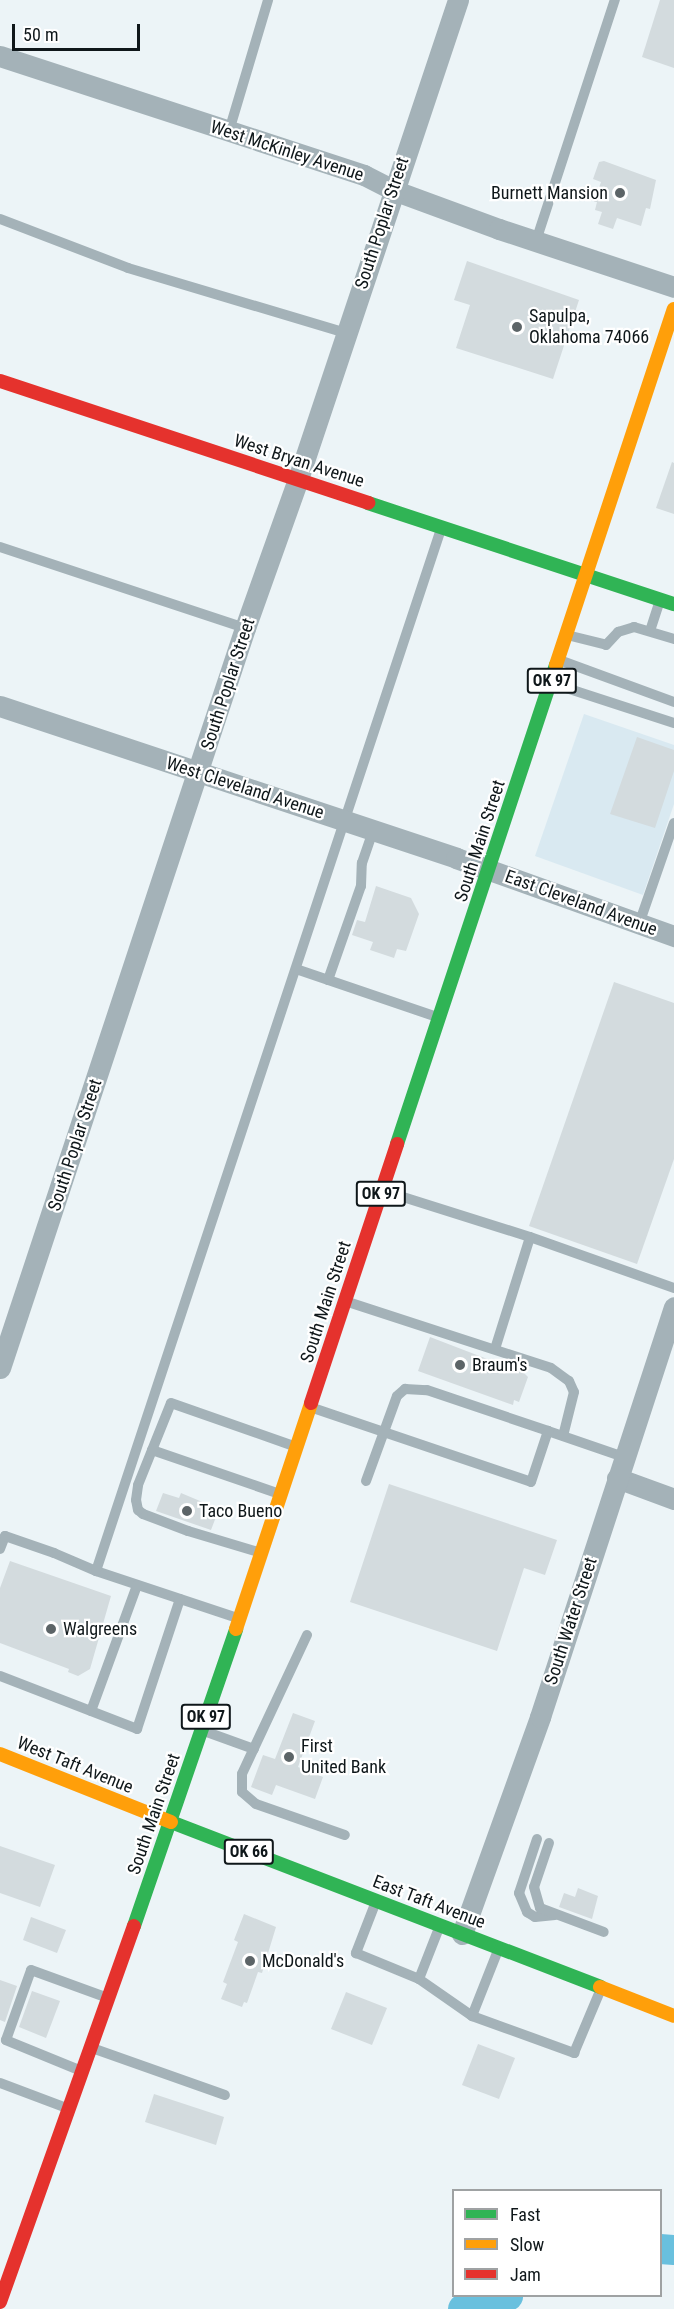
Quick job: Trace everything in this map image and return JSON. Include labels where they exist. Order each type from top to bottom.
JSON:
[{"type":"main road","name":"South Main Street","points":[[0,2302],[171,1822],[674,309]]},
{"type":"main road","name":"West Bryan Avenue","points":[[0,381],[674,604]]},
{"type":"main road","name":"West Taft Avenue","points":[[0,1754],[171,1822]]},
{"type":"main road","name":"East Taft Avenue","points":[[171,1822],[674,2016]]},
{"type":"street","name":"South Poplar Street","points":[[0,1368],[199,773],[245,628],[298,479],[458,0]]},
{"type":"street","name":"West McKinley Avenue","points":[[0,56],[364,175],[393,190],[674,287]]},
{"type":"street","name":"West Cleveland Avenue","points":[[0,706],[489,870]]},
{"type":"street","name":"East Cleveland Avenue","points":[[489,870],[674,936]]},
{"type":"street","name":"South Water Street","points":[[462,1934],[540,1717],[674,1307]]},
{"type":"street","points":[[617,1478],[674,1499]]},
{"type":"lane","points":[[229,131],[268,0]]},
{"type":"lane","points":[[536,241],[615,0]]},
{"type":"lane","points":[[0,219],[128,268],[345,333]]},
{"type":"lane","points":[[96,1571],[346,821],[441,527]]},
{"type":"lane","points":[[0,548],[245,628]]},
{"type":"lane","points":[[650,631],[660,600]]},
{"type":"lane","points":[[567,635],[606,645],[626,629],[634,627],[674,639]]},
{"type":"lane","points":[[559,659],[674,702]]},
{"type":"lane","points":[[551,683],[674,723]]},
{"type":"lane","points":[[639,924],[674,823]]},
{"type":"lane","points":[[328,980],[361,886],[362,862],[373,831]]},
{"type":"lane","points":[[296,969],[440,1018]]},
{"type":"lane","points":[[382,1191],[530,1237],[674,1288]]},
{"type":"lane","points":[[495,1349],[530,1237]]},
{"type":"lane","points":[[345,1301],[551,1368],[569,1381],[574,1392],[563,1436]]},
{"type":"lane","points":[[366,1481],[397,1396],[405,1389],[414,1388],[624,1457]]},
{"type":"lane","points":[[261,1553],[188,1531],[138,1510],[136,1500],[138,1485],[173,1403],[296,1446]]},
{"type":"lane","points":[[310,1407],[531,1482],[548,1431]]},
{"type":"lane","points":[[152,1450],[280,1494]]},
{"type":"lane","points":[[0,1549],[5,1536],[54,1552],[96,1571],[239,1619]]},
{"type":"lane","points":[[91,1711],[137,1585]]},
{"type":"lane","points":[[0,1676],[137,1728],[180,1599]]},
{"type":"lane","points":[[307,1635],[242,1774],[242,1792],[256,1804],[345,1835]]},
{"type":"lane","points":[[202,1730],[254,1749]]},
{"type":"lane","points":[[537,1839],[519,1893],[527,1912],[535,1917],[556,1914]]},
{"type":"lane","points":[[549,1843],[534,1887],[540,1908],[604,1932]]},
{"type":"lane","points":[[376,1900],[356,1953],[419,1979],[472,2016],[574,2053],[602,1988]]},
{"type":"lane","points":[[419,1979],[441,1925]]},
{"type":"lane","points":[[472,2016],[499,1948]]},
{"type":"lane","points":[[82,2071],[6,2040],[31,1970],[108,1998]]},
{"type":"lane","points":[[90,2047],[225,2095]]},
{"type":"lane","points":[[0,2083],[68,2108]]},
{"type":"shaded area","points":[[584,714],[674,745],[674,804],[643,895],[535,856]]},
{"type":"building","points":[[660,0],[674,0],[674,68],[642,57]]},
{"type":"building","points":[[604,161],[656,180],[650,209],[646,208],[641,226],[617,218],[613,229],[598,224],[602,212],[595,210],[597,202],[594,202],[601,182],[593,179],[599,162]]},
{"type":"building","name":"Sapulpa, Oklahoma 74066","points":[[467,261],[579,300],[553,379],[456,348],[470,305],[454,300]]},
{"type":"building","points":[[672,462],[674,463],[674,514],[656,508]]},
{"type":"building","points":[[637,737],[674,750],[674,771],[655,828],[610,814]]},
{"type":"building","points":[[376,886],[411,898],[419,914],[406,951],[397,949],[394,958],[370,950],[373,942],[352,935],[357,920],[365,922]]},
{"type":"building","points":[[614,982],[674,1003],[674,1159],[637,1264],[529,1226]]},
{"type":"building","name":"Braum's","points":[[430,1337],[524,1373],[528,1377],[519,1402],[514,1400],[513,1405],[418,1371]]},
{"type":"building","points":[[389,1484],[557,1540],[545,1575],[524,1568],[497,1651],[350,1602]]},
{"type":"building","name":"Taco Bueno","points":[[163,1493],[179,1498],[181,1493],[219,1509],[211,1530],[156,1511]]},
{"type":"building","name":"Walgreens","points":[[10,1561],[111,1596],[90,1669],[78,1676],[68,1672],[69,1669],[0,1643],[0,1588]]},
{"type":"building","name":"First United Bank","points":[[293,1713],[315,1721],[298,1767],[323,1777],[315,1799],[276,1785],[272,1795],[251,1787],[263,1755],[275,1759]]},
{"type":"building","points":[[0,1846],[55,1865],[40,1907],[0,1893]]},
{"type":"building","points":[[578,1888],[598,1896],[592,1919],[559,1907],[564,1893],[575,1897]]},
{"type":"building","name":"McDonald's","points":[[244,1914],[276,1927],[262,1973],[258,1972],[247,2003],[244,2002],[242,2007],[221,1999],[227,1984],[223,1982],[238,1942],[234,1940]]},
{"type":"building","points":[[31,1917],[66,1930],[57,1953],[23,1940]]},
{"type":"building","points":[[0,1980],[17,1986],[5,2022],[0,2020]]},
{"type":"building","points":[[32,1991],[60,2001],[46,2038],[19,2027]]},
{"type":"building","points":[[346,1992],[387,2008],[372,2045],[331,2029]]},
{"type":"building","points":[[478,2044],[515,2058],[499,2099],[462,2085]]},
{"type":"building","points":[[154,2094],[224,2117],[216,2145],[145,2122]]},
{"type":"waterway","points":[[662,2249],[674,2250]]},
{"type":"waterway","points":[[463,2309],[505,2297]]},
{"type":"traffic: fast","points":[[368,503],[674,604]]},
{"type":"traffic: fast","points":[[397,1144],[556,665]]},
{"type":"traffic: fast","points":[[134,1926],[236,1629]]},
{"type":"traffic: fast","points":[[171,1822],[600,1987]]},
{"type":"traffic: slow","points":[[556,665],[674,309]]},
{"type":"traffic: slow","points":[[236,1629],[311,1403]]},
{"type":"traffic: slow","points":[[0,1754],[171,1822]]},
{"type":"traffic: slow","points":[[600,1987],[674,2016]]},
{"type":"traffic: jam","points":[[0,381],[368,503]]},
{"type":"traffic: jam","points":[[311,1403],[397,1144]]},
{"type":"traffic: jam","points":[[0,2302],[134,1926]]},
{"type":"place","name":"Burnett Mansion","points":[[620,193]]},
{"type":"place","name":"Sapulpa, Oklahoma 74066","points":[[517,327]]},
{"type":"place","name":"Braum's","points":[[460,1365]]},
{"type":"place","name":"Taco Bueno","points":[[187,1511]]},
{"type":"place","name":"Walgreens","points":[[51,1629]]},
{"type":"place","name":"First United Bank","points":[[289,1757]]},
{"type":"place","name":"McDonald's","points":[[250,1961]]}]
